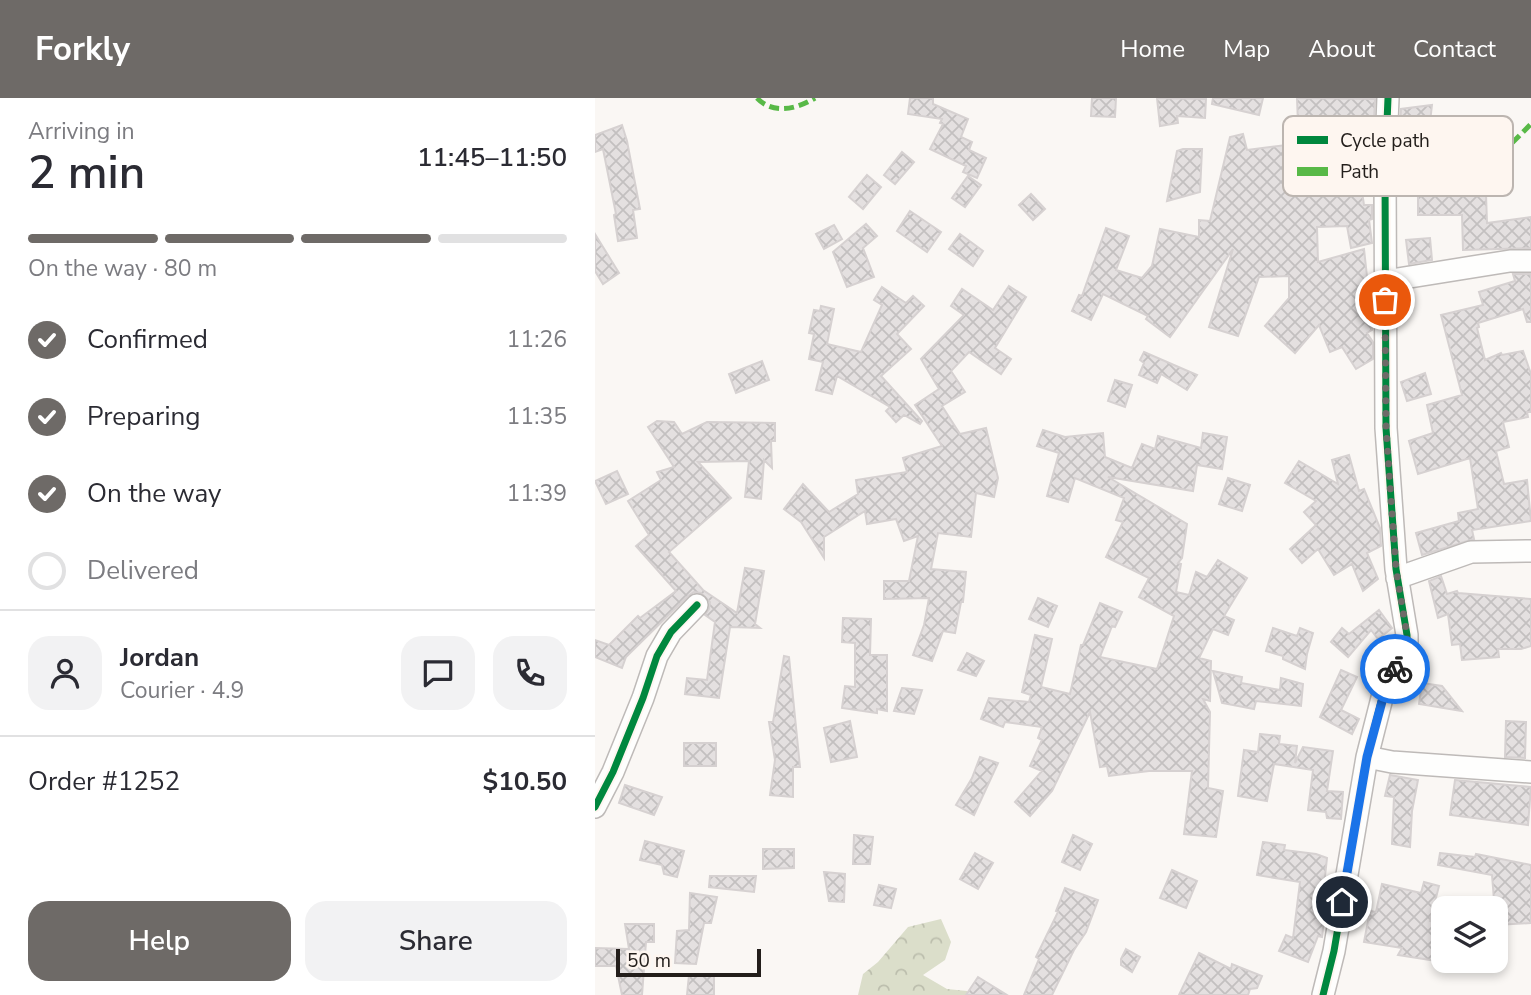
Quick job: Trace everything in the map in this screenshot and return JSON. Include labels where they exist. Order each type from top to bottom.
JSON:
[{"type":"street","points":[[1387,116],[1388,98]]},
{"type":"street","points":[[1322,995],[1334,951],[1367,757],[1384,694],[1407,647],[1397,578],[1386,428],[1385,196]]},
{"type":"street","points":[[1385,281],[1510,261],[1531,261]]},
{"type":"street","points":[[1397,578],[1471,552],[1531,551]]},
{"type":"street","points":[[595,807],[613,772],[657,656],[671,632],[697,605]]},
{"type":"street","points":[[1367,757],[1392,762],[1531,772]]},
{"type":"green space","points":[[941,919],[951,942],[945,960],[923,975],[947,989],[967,991],[970,995],[858,995],[863,974],[878,962],[908,927]]},
{"type":"building","points":[[910,98],[933,98],[933,104],[968,119],[961,137],[972,142],[969,150],[986,158],[977,178],[963,172],[966,166],[930,149],[943,124],[940,123],[942,119],[908,114]]},
{"type":"building","points":[[1092,98],[1116,98],[1115,117],[1091,116]]},
{"type":"building","points":[[1157,98],[1206,99],[1205,118],[1177,116],[1178,123],[1160,126]]},
{"type":"building","points":[[1213,98],[1263,98],[1259,115],[1212,104]]},
{"type":"building","points":[[1297,98],[1375,99],[1374,116],[1298,116]]},
{"type":"building","points":[[1432,105],[1431,116],[1401,116],[1401,109]]},
{"type":"building","points":[[622,125],[640,209],[633,210],[637,238],[618,241],[616,214],[603,149],[595,152],[595,135]]},
{"type":"building","points":[[1243,134],[1247,150],[1283,145],[1283,196],[1363,196],[1364,205],[1372,205],[1372,219],[1369,220],[1372,243],[1351,248],[1347,226],[1317,227],[1318,262],[1364,249],[1370,304],[1361,306],[1372,328],[1367,333],[1373,342],[1373,359],[1356,369],[1342,347],[1330,352],[1319,325],[1295,353],[1265,326],[1289,298],[1289,276],[1259,277],[1238,336],[1209,327],[1233,249],[1170,337],[1146,319],[1148,316],[1103,294],[1091,320],[1072,311],[1079,295],[1082,296],[1106,228],[1129,236],[1116,270],[1142,278],[1152,266],[1160,229],[1199,237],[1199,220],[1210,221],[1230,137]]},
{"type":"building","points":[[1202,149],[1200,192],[1167,201],[1177,151]]},
{"type":"building","points":[[902,152],[914,162],[895,184],[884,175]]},
{"type":"building","points":[[867,175],[881,187],[863,209],[849,197]]},
{"type":"building","points":[[968,176],[981,185],[965,207],[952,198]]},
{"type":"building","points":[[1031,194],[1045,209],[1033,220],[1019,205]]},
{"type":"building","points":[[1418,196],[1486,196],[1487,223],[1531,217],[1531,248],[1463,250],[1462,215],[1418,215]]},
{"type":"building","points":[[910,211],[941,232],[927,252],[897,231]]},
{"type":"building","points":[[866,224],[877,236],[863,248],[874,277],[847,287],[833,252]]},
{"type":"building","points":[[834,225],[842,239],[824,249],[816,234]]},
{"type":"building","points":[[595,234],[619,273],[603,284],[595,271]]},
{"type":"building","points":[[960,234],[983,251],[973,266],[949,249]]},
{"type":"building","points":[[1430,238],[1432,260],[1409,264],[1406,240]]},
{"type":"building","points":[[1513,274],[1531,274],[1531,322],[1527,322],[1523,309],[1478,323],[1477,328],[1485,360],[1501,353],[1523,351],[1531,374],[1531,412],[1527,412],[1528,417],[1503,422],[1509,447],[1496,451],[1504,484],[1527,480],[1531,521],[1472,530],[1474,539],[1422,555],[1416,533],[1459,521],[1458,513],[1478,509],[1470,458],[1418,474],[1409,441],[1433,433],[1427,405],[1462,395],[1441,315],[1483,305],[1479,292],[1515,281]]},
{"type":"building","points":[[1009,286],[1026,297],[995,348],[1011,359],[1001,374],[969,352],[951,371],[965,392],[942,406],[960,434],[986,428],[998,478],[994,497],[976,493],[971,537],[938,533],[931,569],[966,572],[963,602],[955,633],[943,631],[932,661],[913,655],[924,625],[929,598],[884,599],[884,581],[909,581],[918,536],[904,541],[896,519],[867,524],[865,511],[824,537],[824,558],[801,522],[784,509],[803,484],[829,512],[858,494],[856,480],[907,472],[903,458],[942,446],[915,405],[939,389],[921,359],[964,315],[951,306],[962,289],[993,310]]},
{"type":"building","points":[[882,287],[906,303],[913,296],[924,306],[897,334],[911,349],[881,376],[922,421],[920,424],[904,415],[896,422],[886,411],[890,407],[837,376],[832,394],[816,390],[823,362],[809,359],[814,334],[809,333],[814,310],[820,311],[821,306],[834,309],[827,344],[861,352],[882,305],[874,300]]},
{"type":"building","points":[[1144,352],[1197,375],[1187,390],[1161,374],[1157,383],[1139,375],[1144,363],[1140,360]]},
{"type":"building","points":[[762,361],[769,380],[736,393],[729,374]]},
{"type":"building","points":[[1425,373],[1431,394],[1407,401],[1401,382]]},
{"type":"building","points":[[1115,380],[1132,385],[1125,407],[1108,401]]},
{"type":"building","points":[[657,421],[674,422],[682,434],[707,422],[775,423],[775,441],[771,441],[772,468],[764,460],[761,499],[745,497],[749,461],[698,462],[731,498],[669,552],[703,590],[737,613],[745,568],[764,571],[755,624],[760,628],[730,627],[719,698],[685,694],[687,678],[707,680],[715,622],[705,615],[710,602],[701,593],[694,592],[688,596],[626,657],[622,668],[595,657],[595,640],[609,645],[638,616],[640,618],[676,591],[636,546],[649,535],[628,501],[661,480],[657,472],[674,467],[648,427]]},
{"type":"building","points":[[1043,430],[1065,437],[1103,433],[1105,457],[1132,468],[1142,444],[1155,449],[1158,436],[1201,448],[1203,433],[1227,437],[1222,469],[1197,465],[1193,491],[1108,477],[1187,524],[1182,558],[1178,563],[1181,564],[1176,592],[1189,595],[1196,572],[1207,577],[1218,560],[1247,578],[1224,616],[1234,620],[1228,635],[1213,629],[1199,658],[1211,661],[1210,701],[1203,699],[1210,712],[1208,788],[1223,791],[1216,837],[1184,834],[1192,771],[1149,771],[1109,776],[1107,766],[1100,767],[1090,712],[1052,791],[1030,816],[1015,802],[1042,771],[1030,766],[1042,740],[1038,738],[1042,727],[1005,722],[1003,727],[981,719],[989,698],[1029,702],[1031,695],[1022,692],[1035,635],[1052,639],[1041,687],[1070,694],[1081,645],[1100,603],[1122,612],[1115,627],[1112,626],[1100,657],[1157,669],[1174,616],[1139,597],[1149,578],[1106,557],[1123,522],[1116,520],[1124,498],[1075,478],[1068,502],[1047,496],[1059,453],[1037,446]]},
{"type":"building","points":[[1349,455],[1359,491],[1364,489],[1380,528],[1381,546],[1367,553],[1378,579],[1363,591],[1352,564],[1334,575],[1318,549],[1302,563],[1290,549],[1316,525],[1304,512],[1316,501],[1285,483],[1299,461],[1338,484],[1332,460]]},
{"type":"building","points":[[617,471],[628,494],[606,504],[595,481]]},
{"type":"building","points":[[1228,478],[1250,485],[1242,511],[1219,504]]},
{"type":"building","points":[[1441,576],[1447,594],[1457,591],[1531,599],[1531,646],[1498,649],[1499,657],[1462,660],[1460,644],[1452,645],[1448,614],[1438,618],[1429,581]]},
{"type":"building","points":[[1038,598],[1057,606],[1048,627],[1029,619]]},
{"type":"building","points":[[1379,610],[1392,628],[1378,639],[1371,630],[1348,657],[1331,642],[1342,628],[1349,634]]},
{"type":"building","points":[[843,618],[871,619],[870,655],[887,655],[887,711],[877,709],[877,713],[842,708],[845,686],[855,687],[855,643],[842,642]]},
{"type":"building","points":[[1273,628],[1297,636],[1300,628],[1313,633],[1305,669],[1283,659],[1283,656],[1266,651]]},
{"type":"building","points":[[967,653],[984,661],[976,676],[958,670]]},
{"type":"building","points":[[784,656],[789,657],[800,767],[793,767],[793,797],[770,795],[775,760],[769,722],[773,722]]},
{"type":"building","points":[[1341,670],[1357,677],[1341,710],[1359,719],[1352,734],[1320,717]]},
{"type":"building","points":[[1213,671],[1242,677],[1241,683],[1280,690],[1281,678],[1303,684],[1301,706],[1256,701],[1254,709],[1222,703]]},
{"type":"building","points":[[1422,683],[1442,686],[1462,711],[1419,704]]},
{"type":"building","points":[[902,688],[922,690],[914,714],[894,711]]},
{"type":"building","points":[[850,721],[857,757],[831,762],[824,728]]},
{"type":"building","points":[[1506,721],[1526,722],[1525,758],[1505,757]]},
{"type":"building","points":[[1260,734],[1280,736],[1279,744],[1297,746],[1295,763],[1303,747],[1333,751],[1327,791],[1343,792],[1341,819],[1327,818],[1326,812],[1308,810],[1313,770],[1274,764],[1267,801],[1238,796],[1244,750],[1258,752]]},
{"type":"building","points":[[684,743],[716,743],[716,766],[684,766]]},
{"type":"building","points":[[980,757],[998,763],[974,815],[956,805],[972,778]]},
{"type":"building","points":[[1390,775],[1418,780],[1412,811],[1410,847],[1392,844],[1394,797],[1385,796]]},
{"type":"building","points":[[1455,780],[1531,787],[1528,825],[1450,815]]},
{"type":"building","points":[[625,785],[662,797],[654,815],[619,803]]},
{"type":"building","points":[[854,835],[873,837],[870,864],[853,864]]},
{"type":"building","points":[[1073,835],[1092,844],[1080,870],[1062,862]]},
{"type":"building","points":[[645,841],[684,851],[677,877],[664,874],[662,865],[640,860]]},
{"type":"building","points":[[1263,842],[1285,845],[1284,850],[1327,858],[1322,937],[1318,936],[1308,962],[1279,951],[1286,935],[1293,938],[1300,882],[1257,875]]},
{"type":"building","points":[[763,849],[794,849],[794,868],[763,869]]},
{"type":"building","points":[[975,853],[993,863],[978,889],[960,879]]},
{"type":"building","points":[[1440,853],[1475,857],[1476,854],[1531,865],[1531,923],[1508,924],[1508,896],[1494,896],[1492,875],[1438,865]]},
{"type":"building","points":[[1172,870],[1197,881],[1186,908],[1160,898]]},
{"type":"building","points":[[824,872],[845,874],[844,902],[829,901]]},
{"type":"building","points":[[710,876],[756,876],[754,892],[709,887]]},
{"type":"building","points":[[1424,882],[1439,886],[1436,896],[1431,896],[1431,960],[1398,955],[1402,948],[1364,942],[1370,911],[1376,912],[1382,884],[1421,893]]},
{"type":"building","points":[[879,885],[896,889],[891,908],[874,905]]},
{"type":"building","points":[[1065,888],[1098,900],[1086,932],[1052,995],[1024,995],[1039,959],[1036,957],[1058,912],[1056,911]]},
{"type":"building","points":[[690,893],[717,897],[711,923],[704,923],[696,964],[675,963],[677,931],[689,930]]},
{"type":"building","points":[[625,924],[654,924],[654,942],[646,942],[642,995],[622,995],[616,966],[595,966],[595,948],[629,949]]},
{"type":"building","points":[[1126,949],[1140,957],[1132,972],[1121,965]]},
{"type":"building","points":[[1199,953],[1231,969],[1232,964],[1262,976],[1257,988],[1250,989],[1248,995],[1179,995]]},
{"type":"building","points":[[689,975],[714,975],[714,995],[687,995]]},
{"type":"building","points":[[978,977],[1007,995],[966,995]]},
{"type":"marked path","points":[[757,98],[770,107],[778,108],[801,105],[815,98]]},
{"type":"marked path","points":[[1513,142],[1531,124]]},
{"type":"cycle path","points":[[1387,116],[1388,98]]},
{"type":"cycle path","points":[[1323,995],[1334,951],[1367,757],[1383,694],[1407,647],[1396,569],[1386,428],[1385,196]]},
{"type":"cycle path","points":[[595,807],[613,772],[657,656],[671,632],[697,605]]},
{"type":"way so far","points":[[1385,300],[1386,428],[1396,569],[1407,635],[1407,647],[1395,669]]},
{"type":"route","points":[[1342,902],[1367,757],[1384,694],[1395,669]]}]
